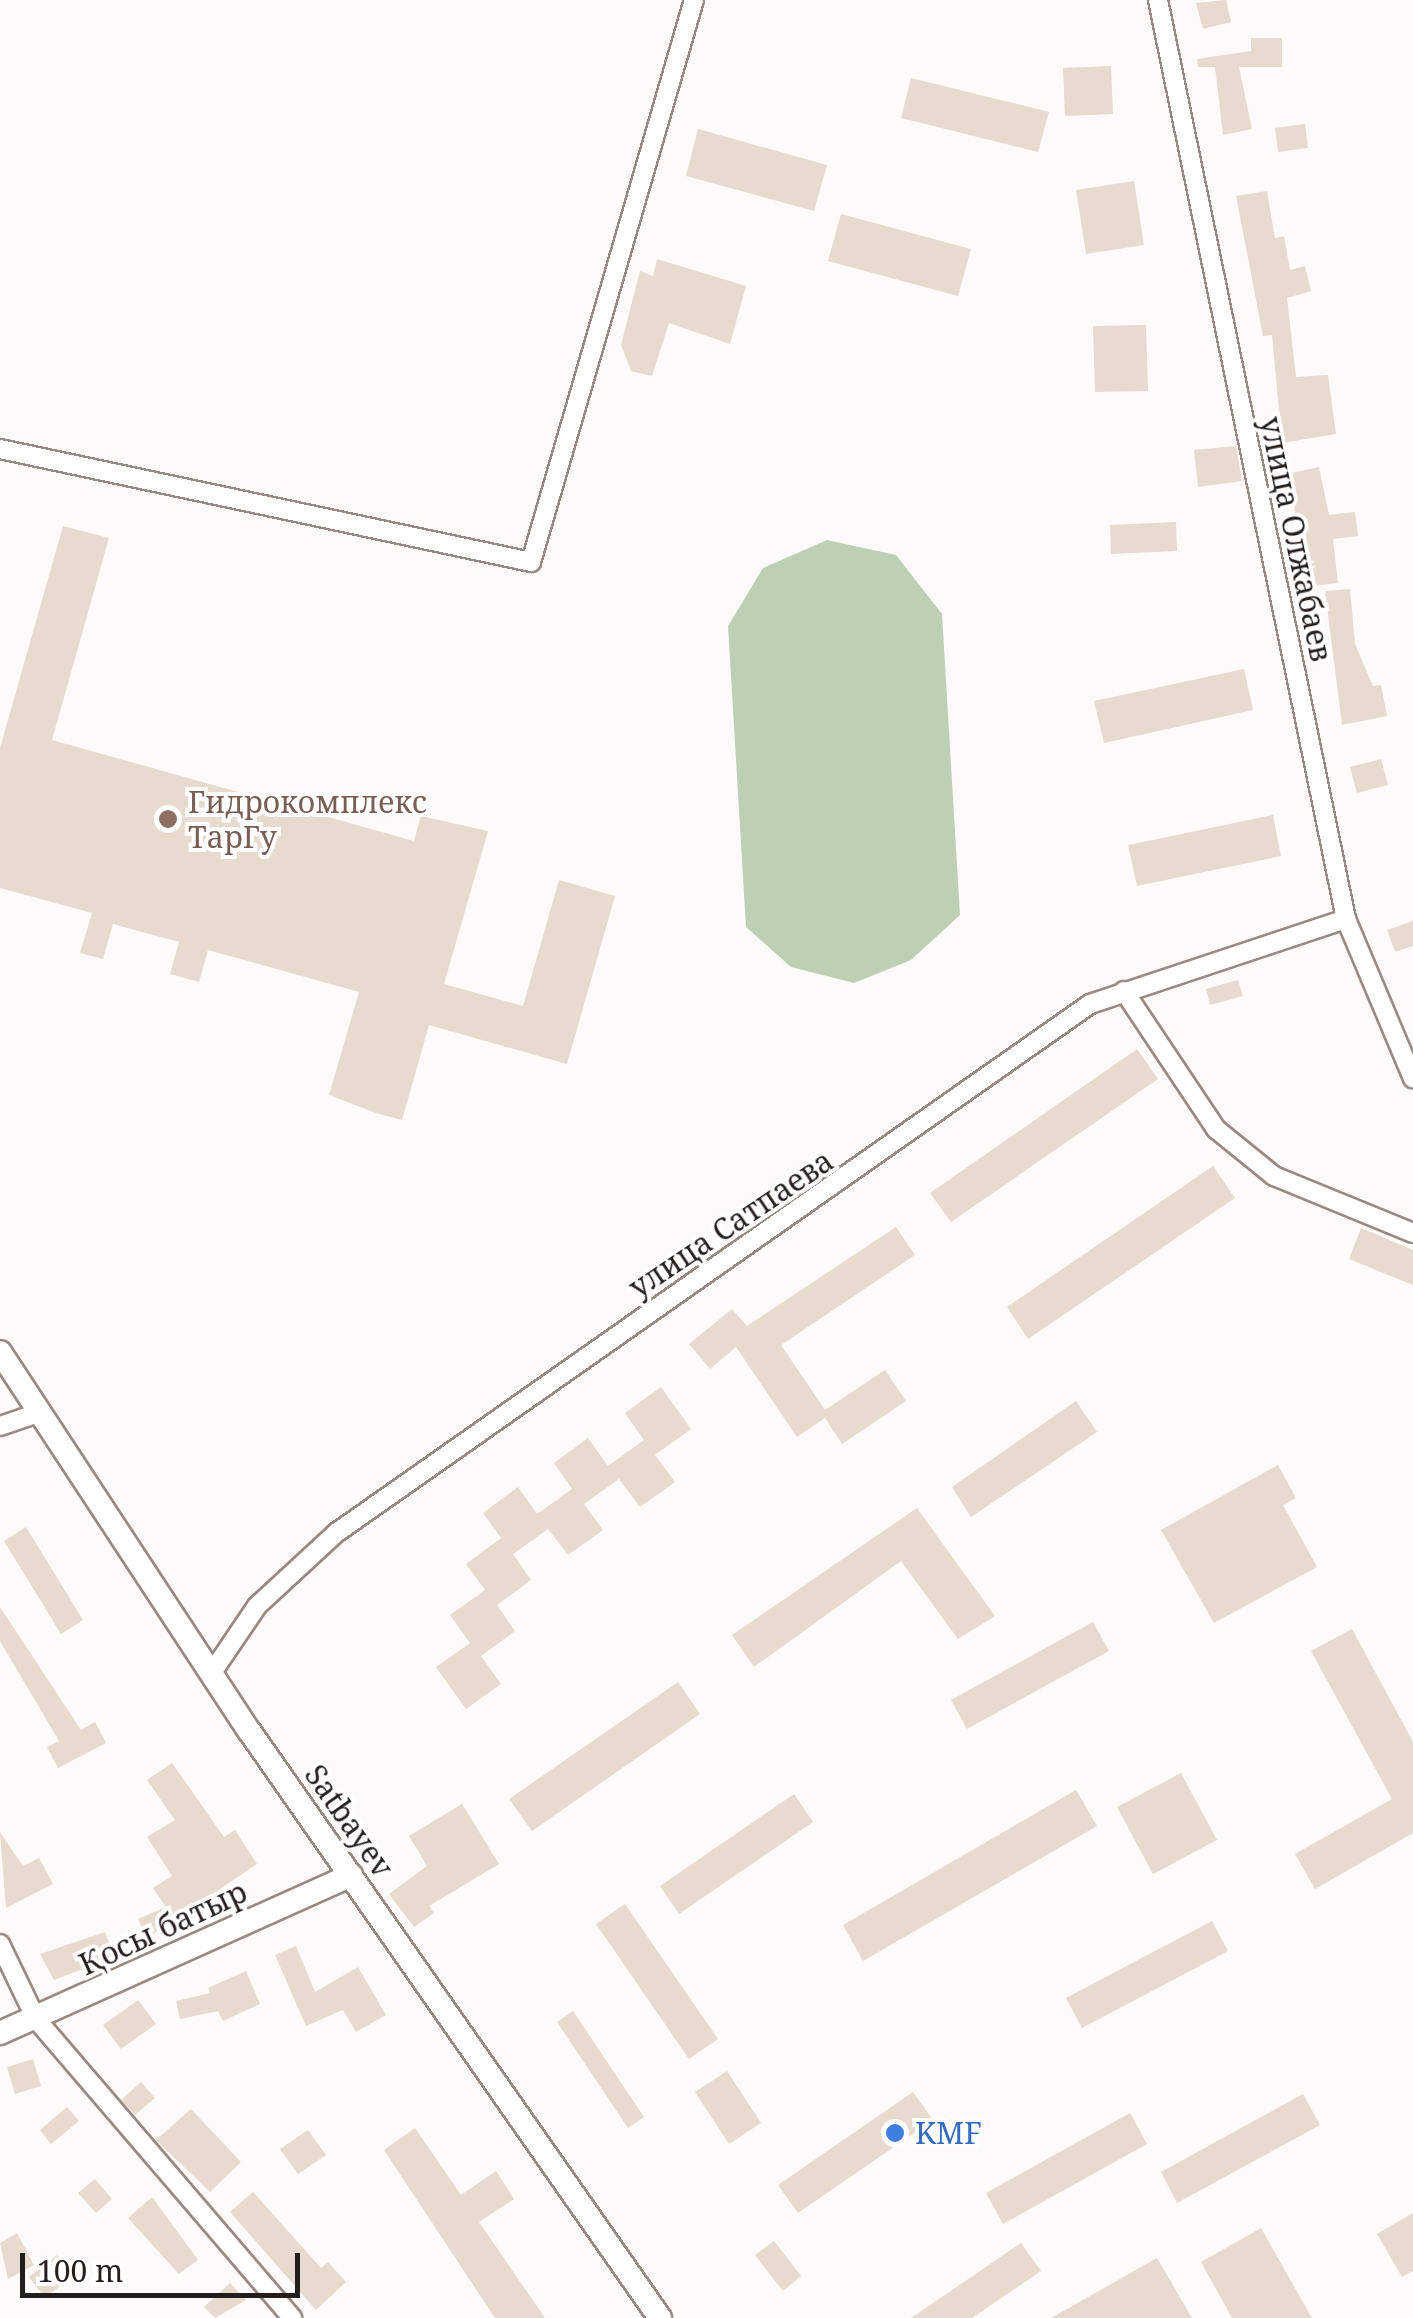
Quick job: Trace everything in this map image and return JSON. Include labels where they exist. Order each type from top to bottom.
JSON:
[{"type":"street","points":[[0,449],[531,562],[694,0]]},
{"type":"street","name":"улица Олжабаев","points":[[1158,0],[1346,919],[1413,1078]]},
{"type":"street","name":"улица Сатпаева","points":[[211,1674],[257,1606],[336,1533],[1090,1004],[1346,919]]},
{"type":"street","points":[[1124,991],[1216,1129],[1274,1176],[1413,1233]]},
{"type":"street","name":"Satbayev","points":[[0,1352],[211,1674],[660,2318]]},
{"type":"street","points":[[0,1426],[41,1412]]},
{"type":"street","name":"Қосы батыр","points":[[0,2033],[351,1875]]},
{"type":"street","points":[[0,1944],[36,2019],[292,2318]]},
{"type":"green space","points":[[827,540],[896,555],[942,614],[960,915],[911,960],[854,983],[791,967],[746,927],[728,626],[763,568]]},
{"type":"building","points":[[1226,0],[1231,22],[1203,29],[1196,3]]},
{"type":"building","points":[[1251,38],[1282,38],[1282,67],[1239,67],[1252,129],[1223,135],[1215,67],[1198,67],[1197,59],[1251,51]]},
{"type":"building","points":[[1111,66],[1113,114],[1065,116],[1063,68]]},
{"type":"building","points":[[911,78],[1049,112],[1038,152],[901,118]]},
{"type":"building","points":[[1305,124],[1308,148],[1278,152],[1275,128]]},
{"type":"building","points":[[698,129],[827,165],[814,211],[686,176]]},
{"type":"building","points":[[1134,181],[1144,245],[1086,254],[1076,190]]},
{"type":"building","points":[[1267,191],[1275,238],[1284,236],[1290,270],[1305,266],[1311,291],[1287,298],[1296,377],[1328,375],[1336,434],[1282,443],[1272,335],[1263,336],[1236,196]]},
{"type":"building","points":[[841,214],[971,249],[958,296],[828,261]]},
{"type":"building","points":[[657,259],[746,286],[730,344],[669,323],[652,376],[631,371],[621,345],[640,271],[653,276]]},
{"type":"building","points":[[1146,325],[1148,391],[1095,392],[1093,326]]},
{"type":"building","points":[[1236,446],[1242,481],[1198,487],[1194,450]]},
{"type":"building","points":[[1319,467],[1329,515],[1355,512],[1358,536],[1333,539],[1338,583],[1311,586],[1287,474]]},
{"type":"building","points":[[1176,522],[1177,551],[1111,554],[1110,525]]},
{"type":"building","name":"Гидрокомплекс ТарГу","points":[[63,526],[109,538],[52,740],[414,841],[421,816],[488,831],[444,984],[523,1006],[559,880],[615,896],[567,1064],[429,1025],[402,1120],[376,1113],[329,1095],[359,992],[208,950],[199,982],[170,974],[179,942],[113,924],[103,959],[80,953],[92,913],[0,888],[0,748]]},
{"type":"building","points":[[1350,589],[1355,644],[1373,686],[1381,685],[1387,716],[1342,725],[1325,591]]},
{"type":"building","points":[[1244,669],[1253,710],[1104,743],[1094,701]]},
{"type":"building","points":[[1381,759],[1388,785],[1357,793],[1350,767]]},
{"type":"building","points":[[1273,815],[1281,856],[1137,886],[1128,845]]},
{"type":"building","points":[[1413,921],[1413,946],[1395,952],[1387,930]]},
{"type":"building","points":[[1238,980],[1243,996],[1210,1005],[1206,989]]},
{"type":"building","points":[[1137,1049],[1158,1079],[951,1222],[930,1193]]},
{"type":"building","points":[[1213,1166],[1235,1198],[1028,1339],[1007,1307]]},
{"type":"building","points":[[896,1227],[915,1255],[781,1345],[825,1410],[885,1370],[906,1401],[842,1444],[825,1418],[797,1437],[736,1347],[710,1369],[689,1344],[732,1309],[747,1326]]},
{"type":"building","points":[[1361,1228],[1413,1250],[1413,1285],[1349,1259]]},
{"type":"building","points":[[661,1387],[691,1429],[655,1455],[675,1482],[640,1507],[619,1479],[584,1504],[603,1530],[568,1555],[548,1529],[513,1554],[531,1580],[497,1605],[515,1631],[481,1656],[501,1684],[466,1709],[436,1667],[470,1643],[450,1615],[485,1590],[466,1564],[501,1538],[483,1513],[518,1487],[537,1514],[572,1489],[554,1463],[588,1438],[608,1466],[644,1440],[625,1413]]},
{"type":"building","points":[[1076,1401],[1097,1432],[971,1517],[952,1487]]},
{"type":"building","points":[[1278,1465],[1296,1498],[1283,1505],[1317,1567],[1214,1623],[1161,1530]]},
{"type":"building","points":[[917,1508],[995,1616],[958,1639],[901,1561],[754,1667],[732,1635]]},
{"type":"building","points":[[26,1527],[83,1620],[61,1634],[4,1541]]},
{"type":"building","points":[[0,1607],[81,1730],[95,1722],[106,1743],[58,1768],[47,1747],[59,1741],[0,1641]]},
{"type":"building","points":[[1093,1622],[1109,1651],[967,1729],[951,1700]]},
{"type":"building","points":[[1352,1629],[1413,1742],[1413,1833],[1315,1889],[1295,1854],[1392,1799],[1311,1651]]},
{"type":"building","points":[[678,1682],[700,1714],[532,1831],[509,1799]]},
{"type":"building","points":[[172,1763],[224,1837],[235,1830],[257,1864],[147,1938],[138,1919],[166,1907],[153,1888],[172,1876],[147,1837],[175,1820],[147,1780]]},
{"type":"building","points":[[1181,1773],[1217,1840],[1153,1874],[1117,1807]]},
{"type":"building","points":[[1076,1790],[1097,1826],[863,1961],[843,1925]]},
{"type":"building","points":[[794,1794],[813,1822],[679,1914],[660,1886]]},
{"type":"building","points":[[462,1804],[499,1864],[429,1906],[434,1913],[414,1927],[389,1894],[427,1866],[409,1836]]},
{"type":"building","points":[[0,1832],[23,1866],[39,1858],[53,1884],[6,1908]]},
{"type":"building","points":[[625,1904],[718,2039],[689,2059],[596,1924]]},
{"type":"building","points":[[1212,1921],[1228,1951],[1082,2028],[1066,1998]]},
{"type":"building","points":[[105,1932],[114,1957],[54,1980],[40,1954]]},
{"type":"building","points":[[296,1946],[315,1992],[358,1967],[386,2015],[356,2032],[343,2010],[306,2026],[275,1955]]},
{"type":"building","points":[[246,1971],[260,2004],[223,2021],[218,2011],[180,2019],[176,2001],[210,1993],[208,1988]]},
{"type":"building","points":[[138,2000],[156,2024],[121,2049],[103,2025]]},
{"type":"building","points":[[573,2011],[644,2117],[628,2128],[557,2022]]},
{"type":"building","points":[[33,2059],[41,2086],[15,2094],[7,2067]]},
{"type":"building","points":[[727,2071],[761,2123],[729,2144],[695,2092]]},
{"type":"building","points":[[141,2082],[155,2098],[135,2115],[121,2100]]},
{"type":"building","points":[[913,2092],[933,2120],[798,2213],[778,2185]]},
{"type":"building","points":[[1303,2094],[1320,2125],[1177,2203],[1161,2172]]},
{"type":"building","points":[[67,2107],[79,2121],[51,2144],[40,2130]]},
{"type":"building","points":[[191,2109],[241,2162],[210,2192],[156,2140]]},
{"type":"building","points":[[1130,2113],[1147,2144],[1003,2224],[986,2193]]},
{"type":"building","points":[[415,2128],[461,2195],[496,2171],[514,2199],[479,2222],[545,2318],[495,2318],[384,2150]]},
{"type":"building","points":[[308,2130],[326,2155],[298,2174],[280,2149]]},
{"type":"building","points":[[95,2179],[112,2199],[96,2213],[78,2193]]},
{"type":"building","points":[[253,2192],[321,2268],[328,2262],[346,2282],[316,2310],[230,2212]]},
{"type":"building","points":[[152,2197],[198,2260],[179,2274],[128,2218]]},
{"type":"building","points":[[1413,2213],[1413,2271],[1402,2277],[1377,2234]]},
{"type":"building","points":[[1261,2228],[1312,2318],[1232,2318],[1201,2262]]},
{"type":"building","points":[[17,2233],[34,2265],[8,2279],[0,2243]]},
{"type":"building","points":[[774,2241],[801,2276],[783,2291],[755,2255]]},
{"type":"building","points":[[1021,2243],[1041,2271],[972,2318],[911,2318]]},
{"type":"building","points":[[57,2255],[73,2276],[45,2298],[29,2277]]},
{"type":"building","points":[[1157,2258],[1192,2318],[1051,2318]]},
{"type":"building","points":[[230,2283],[246,2300],[215,2318],[204,2307]]},
{"type":"place","name":"Гидрокомплекс ТарГу","points":[[168,819]]},
{"type":"place","name":"KMF","points":[[895,2133]]}]
